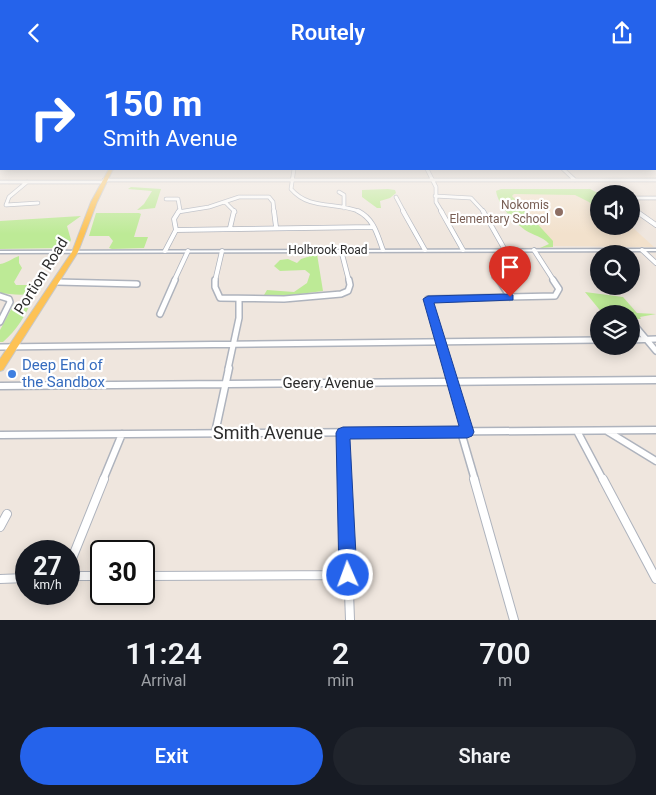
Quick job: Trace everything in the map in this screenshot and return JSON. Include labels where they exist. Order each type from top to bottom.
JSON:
[{"type":"main road","name":"Portion Road","points":[[0,367],[75,252],[104,182]]},
{"type":"street","points":[[0,182],[35,182]]},
{"type":"street","points":[[27,182],[10,197],[6,205],[38,203]]},
{"type":"street","points":[[292,182],[291,189],[295,194],[316,203],[365,214],[383,250]]},
{"type":"street","points":[[434,182],[438,205],[463,249]]},
{"type":"street","points":[[339,192],[344,195],[344,208]]},
{"type":"street","points":[[435,196],[474,199],[492,224],[505,250]]},
{"type":"street","points":[[165,251],[176,229],[174,226],[175,215],[180,210],[205,208],[242,197],[271,198],[276,227]]},
{"type":"street","points":[[396,197],[425,250]]},
{"type":"street","points":[[640,198],[656,198]]},
{"type":"street","points":[[166,199],[178,199],[180,210]]},
{"type":"street","points":[[225,202],[235,211],[230,227]]},
{"type":"street","points":[[312,207],[316,203]]},
{"type":"street","points":[[640,213],[656,224]]},
{"type":"street","points":[[176,229],[373,227]]},
{"type":"street","name":"Holbrook Road","points":[[0,252],[463,249],[656,250]]},
{"type":"street","points":[[222,251],[216,270],[217,296],[221,299],[284,299],[345,293],[349,290],[350,285],[341,250]]},
{"type":"street","points":[[514,620],[464,432],[453,383],[428,299],[552,297],[557,295],[559,291],[557,286],[534,250]]},
{"type":"street","points":[[642,250],[656,263]]},
{"type":"street","points":[[160,314],[188,251]]},
{"type":"street","points":[[494,277],[500,281],[510,297]]},
{"type":"street","points":[[57,282],[137,284]]},
{"type":"street","points":[[0,296],[9,299],[10,302],[0,322]]},
{"type":"street","points":[[216,433],[235,343],[239,318],[238,299]]},
{"type":"street","points":[[640,332],[656,351]]},
{"type":"street","points":[[640,339],[656,339]]},
{"type":"street","points":[[0,347],[590,340]]},
{"type":"street","name":"Geery Avenue","points":[[0,386],[656,380]]},
{"type":"street","name":"Smith Avenue","points":[[0,435],[656,430]]},
{"type":"street","points":[[577,431],[656,579]]},
{"type":"street","points":[[607,431],[656,461]]},
{"type":"street","points":[[343,433],[350,620]]},
{"type":"street","points":[[79,540],[122,434]]},
{"type":"street","points":[[0,527],[8,514]]},
{"type":"street","points":[[155,576],[348,575]]},
{"type":"street","points":[[0,579],[15,578]]},
{"type":"shaded area","name":"Nokomis Elementary School","points":[[496,190],[590,190],[590,235],[640,234],[654,247],[640,247],[640,245],[554,246]]},
{"type":"green space","points":[[131,187],[161,189],[155,208],[137,210],[144,204],[152,191],[128,189]]},
{"type":"green space","points":[[501,189],[590,189],[590,203],[575,195],[514,194],[512,196],[553,241],[553,247],[540,248],[549,244],[544,239],[525,230],[516,223],[503,207],[496,191]]},
{"type":"green space","points":[[362,190],[395,190],[396,193],[390,198],[380,201],[381,208],[377,208],[362,197]]},
{"type":"green space","points":[[96,213],[141,214],[134,237],[148,237],[144,248],[112,249],[109,248],[113,241],[109,236],[89,236]]},
{"type":"green space","points":[[81,216],[67,226],[71,240],[69,244],[59,248],[0,249],[0,221]]},
{"type":"green space","points":[[317,254],[323,291],[292,295],[264,295],[267,290],[294,292],[307,283],[310,274],[305,270],[280,271],[274,266],[280,260],[288,259],[297,263],[301,259]]},
{"type":"green space","points":[[19,256],[19,263],[22,268],[14,282],[16,285],[44,285],[30,294],[0,293],[0,264]]},
{"type":"green space","points":[[585,292],[590,293],[590,295],[623,297],[630,305],[596,305]]},
{"type":"green space","points":[[32,299],[17,328],[8,338],[0,342],[0,330],[14,304]]},
{"type":"green space","points":[[640,313],[656,314],[640,317]]},
{"type":"place","name":"Nokomis Elementary School","points":[[559,212]]},
{"type":"place","name":"Deep End of the Sandbox","points":[[12,374]]},
{"type":"route","points":[[348,575],[343,433],[467,432],[428,299],[510,297]]}]
